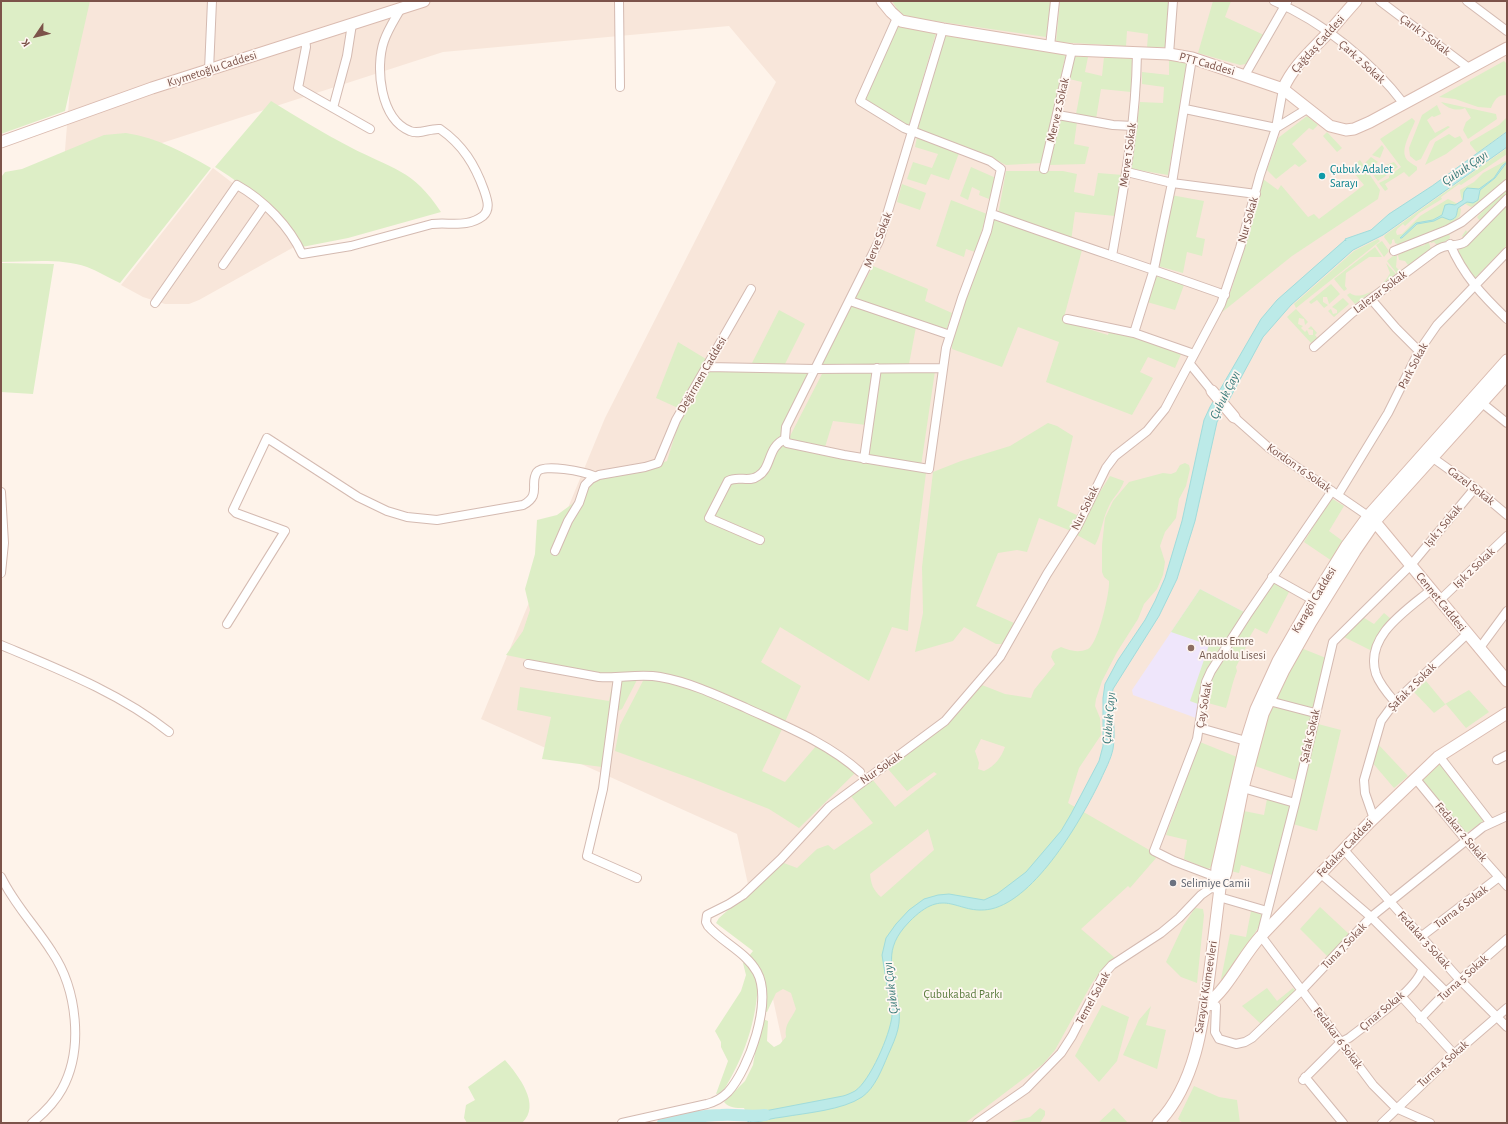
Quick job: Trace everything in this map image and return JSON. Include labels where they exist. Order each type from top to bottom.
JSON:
[{"type":"main road","points":[[882,1],[896,18]]},
{"type":"main road","name":"Çağdaş Caddesi","points":[[1283,88],[1299,63],[1356,1]]},
{"type":"main road","name":"Kıymetoğlu Caddesi","points":[[1,142],[69,117],[418,2]]},
{"type":"main road","name":"PTT Caddesi","points":[[896,18],[906,22],[942,29],[1072,50],[1169,54],[1192,58],[1283,88],[1307,109],[1330,126],[1346,130],[1361,126],[1507,48]]},
{"type":"main road","name":"Karagöl Caddesi","points":[[1216,877],[1246,741],[1263,689],[1313,600],[1347,545],[1372,518],[1507,360]]},
{"type":"main road","points":[[1372,518],[1434,458],[1507,375]]},
{"type":"main road","points":[[1212,391],[1234,417]]},
{"type":"main road","name":"Cennet Caddesi","points":[[1372,518],[1507,681]]},
{"type":"main road","name":"Saraycık Kümeevleri","points":[[1158,1123],[1170,1109],[1184,1083],[1195,1053],[1205,1006],[1219,892],[1226,872],[1243,788],[1257,732],[1268,701],[1320,607],[1357,547],[1372,518]]},
{"type":"main road","name":"Fedakar Caddesi","points":[[1205,1006],[1217,997],[1249,949],[1415,778],[1439,756],[1507,713]]},
{"type":"main road","points":[[1216,877],[1219,892]]},
{"type":"street","points":[[209,70],[212,1]]},
{"type":"street","points":[[619,1],[620,87]]},
{"type":"street","points":[[1050,46],[1055,1]]},
{"type":"street","points":[[1169,54],[1174,1]]},
{"type":"street","name":"Çark 2 Sokak","points":[[1274,1],[1286,3],[1359,56],[1381,77],[1404,104]]},
{"type":"street","name":"Çarık 1 Sokak","points":[[1380,1],[1470,68]]},
{"type":"street","points":[[1469,2],[1507,31]]},
{"type":"street","points":[[1245,75],[1286,3]]},
{"type":"street","points":[[155,303],[238,186],[250,193],[264,206],[291,236],[302,254],[351,246],[432,224],[443,223],[461,225],[474,221],[485,214],[488,205],[477,171],[460,146],[440,130],[417,132],[410,131],[396,121],[387,105],[380,75],[381,54],[388,32],[401,8]]},
{"type":"street","points":[[760,540],[709,518],[728,481],[736,478],[751,479],[758,477],[763,471],[775,445],[785,440],[787,443],[929,469],[943,368],[950,335],[992,214],[1001,169],[990,161],[890,121],[860,101],[896,18]]},
{"type":"street","points":[[333,108],[347,56],[352,24]]},
{"type":"street","name":"Merve Sokak","points":[[785,440],[786,427],[880,241],[942,29]]},
{"type":"street","points":[[305,39],[306,47],[298,88],[370,129]]},
{"type":"street","name":"Merve 2 Sokak","points":[[1044,169],[1058,115],[1072,50]]},
{"type":"street","name":"Merve 1 Sokak","points":[[1112,256],[1127,172],[1133,126],[1137,53]]},
{"type":"street","points":[[1134,333],[1154,269],[1172,183],[1192,58]]},
{"type":"street","name":"Nur Sokak","points":[[622,1123],[714,1102],[729,1091],[744,1067],[756,1038],[761,1007],[760,980],[754,967],[748,959],[713,931],[706,922],[706,918],[710,913],[743,895],[781,859],[828,807],[945,721],[984,678],[1004,651],[1047,574],[1077,527],[1106,468],[1115,456],[1147,431],[1156,421],[1190,364],[1225,295],[1256,194],[1260,174],[1276,128],[1283,88]]},
{"type":"street","points":[[1185,109],[1276,128],[1307,109]]},
{"type":"street","points":[[1058,115],[1113,125],[1133,126]]},
{"type":"street","points":[[1127,172],[1172,183],[1256,194]]},
{"type":"street","points":[[1394,251],[1447,230],[1462,222],[1507,184]]},
{"type":"street","name":"Lalezar Sokak","points":[[1314,346],[1333,328],[1442,246],[1450,244],[1458,245],[1465,242],[1507,199]]},
{"type":"street","points":[[223,265],[264,206]]},
{"type":"street","points":[[992,214],[1082,247],[1154,269],[1225,295]]},
{"type":"street","points":[[1450,244],[1458,262],[1474,286],[1507,319]]},
{"type":"street","name":"Park Sokak","points":[[1335,493],[1388,413],[1419,351],[1437,325],[1507,252]]},
{"type":"street","name":"Değirmen Caddesi","points":[[594,476],[645,467],[658,463],[676,420],[751,289]]},
{"type":"street","points":[[1371,299],[1396,328],[1419,351]]},
{"type":"street","points":[[850,301],[950,335]]},
{"type":"street","points":[[1067,319],[1134,333],[1194,354]]},
{"type":"street","points":[[1190,364],[1212,391]]},
{"type":"street","points":[[707,367],[815,369],[943,368]]},
{"type":"street","points":[[864,458],[877,368]]},
{"type":"street","points":[[1482,403],[1507,423]]},
{"type":"street","name":"Kordon 16 Sokak","points":[[1234,417],[1269,448],[1372,518]]},
{"type":"street","points":[[227,624],[285,531],[236,513],[233,510],[267,438],[358,497],[392,513],[418,519],[438,520],[523,505],[532,498],[535,491],[536,475],[538,471],[543,468],[555,468],[594,476]]},
{"type":"street","name":"Gazel Sokak","points":[[1434,458],[1475,488],[1507,515]]},
{"type":"street","points":[[555,551],[568,521],[579,503],[585,485],[594,476]]},
{"type":"street","name":"Işık 1 Sokak","points":[[1411,565],[1475,488]]},
{"type":"street","points":[[1,492],[4,543],[1,573]]},
{"type":"street","name":"Çay Sokak","points":[[1216,877],[1174,861],[1154,851],[1200,728],[1200,710],[1208,677],[1272,577],[1335,493]]},
{"type":"street","name":"Işık 2 Sokak","points":[[1440,600],[1507,536]]},
{"type":"street","name":"Şafak Sokak","points":[[1261,936],[1295,803],[1315,713],[1333,642],[1411,565]]},
{"type":"street","points":[[1272,577],[1313,600]]},
{"type":"street","points":[[1395,702],[1379,681],[1376,674],[1374,656],[1376,647],[1392,623],[1432,590]]},
{"type":"street","points":[[1479,649],[1507,612]]},
{"type":"street","name":"Şafak 2 Sokak","points":[[1374,819],[1365,793],[1364,780],[1381,721],[1395,702],[1467,634]]},
{"type":"street","points":[[1,645],[113,696],[149,716],[169,732]]},
{"type":"street","points":[[528,664],[599,677],[634,675],[660,677],[721,697],[760,714],[824,746],[860,772]]},
{"type":"street","points":[[618,677],[603,789],[587,856],[637,878]]},
{"type":"street","points":[[1268,701],[1315,713]]},
{"type":"street","points":[[1200,728],[1246,741]]},
{"type":"street","points":[[1498,760],[1507,755]]},
{"type":"street","points":[[1439,756],[1490,822]]},
{"type":"street","name":"Fedakar 2 Sokak","points":[[1415,778],[1466,840],[1507,886]]},
{"type":"street","points":[[1243,788],[1295,803]]},
{"type":"street","name":"Tuna 7 Sokak","points":[[1205,1006],[1216,1006],[1215,1032],[1219,1039],[1232,1044],[1242,1043],[1252,1038],[1302,990],[1371,917],[1490,822],[1507,816]]},
{"type":"street","name":"Fedakar 3 Sokak","points":[[1344,850],[1460,980],[1496,1018],[1507,1027]]},
{"type":"street","name":"Fedakar 3 Sokak","points":[[1321,874],[1371,917],[1422,970],[1446,992]]},
{"type":"street","points":[[1,877],[9,894],[53,952],[67,982],[74,1008],[74,1033],[71,1068],[52,1104],[32,1123]]},
{"type":"street","name":"Turna 6 Sokak","points":[[1422,936],[1499,877]]},
{"type":"street","name":"Temel Sokak","points":[[978,1123],[1026,1089],[1061,1053],[1072,1036],[1104,974],[1112,965],[1161,933],[1206,891],[1211,888],[1219,892]]},
{"type":"street","points":[[1219,892],[1267,911]]},
{"type":"street","name":"Fedakar 6 Sokak","points":[[1261,936],[1373,1085],[1396,1108],[1430,1123]]},
{"type":"street","name":"Turna 5 Sokak","points":[[1420,1019],[1446,992],[1507,939]]},
{"type":"street","name":"Çınar Sokak","points":[[1343,1123],[1304,1078],[1340,1042],[1349,1038],[1401,996],[1417,981],[1422,970]]},
{"type":"street","points":[[1401,996],[1420,1019],[1454,1054]]},
{"type":"street","name":"Turna 4 Sokak","points":[[1382,1123],[1454,1054],[1507,1008]]},
{"type":"shaded area","points":[[77,1],[1507,1],[1507,1123],[800,1123],[737,834],[481,719],[605,418],[776,82],[729,26],[443,52],[63,175]]},
{"type":"shaded area","points":[[213,168],[252,198],[271,216],[288,236],[294,247],[199,300],[189,304],[165,304],[143,297],[121,285]]},
{"type":"shaded area","name":"Yunus Emre Anadolu Lisesi","points":[[1200,589],[1244,612],[1203,681],[1196,718],[1133,695],[1132,690]]},
{"type":"green space","points":[[1,1],[90,1],[65,111],[1,134]]},
{"type":"green space","points":[[892,1],[1051,1],[1046,37],[907,17],[901,15]]},
{"type":"green space","points":[[1060,1],[1169,1],[1166,47],[1147,48],[1148,34],[1127,31],[1126,46],[1056,42]]},
{"type":"green space","points":[[1213,1],[1231,1],[1225,17],[1264,35],[1246,64],[1240,65],[1198,53]]},
{"type":"green space","points":[[896,24],[936,33],[909,127],[864,100]]},
{"type":"green space","points":[[946,34],[1066,53],[1042,163],[1006,165],[917,130],[942,38]]},
{"type":"green space","points":[[1075,55],[1088,57],[1085,72],[1102,76],[1104,57],[1132,58],[1131,92],[1101,89],[1096,119],[1076,114],[1082,82],[1069,79]]},
{"type":"green space","points":[[1169,59],[1188,62],[1168,175],[1132,169],[1131,163],[1140,102],[1163,103],[1164,87],[1142,84],[1142,72],[1169,75]]},
{"type":"green space","points":[[1504,61],[1507,64],[1507,95],[1497,98],[1491,108],[1478,107],[1455,99],[1439,97]]},
{"type":"green space","points":[[271,101],[340,142],[390,166],[411,178],[431,198],[441,212],[348,238],[302,247],[273,213],[240,184],[215,167]]},
{"type":"green space","points":[[1441,102],[1496,114],[1497,119],[1468,139],[1463,130],[1466,122],[1471,118],[1465,108],[1458,110],[1452,109]]},
{"type":"green space","points":[[1437,105],[1441,114],[1434,117],[1432,116],[1427,120],[1435,133],[1448,126],[1450,127],[1430,141],[1421,159],[1416,161],[1410,156],[1409,148],[1422,115]]},
{"type":"green space","points":[[1307,116],[1318,125],[1313,130],[1309,128],[1292,144],[1307,161],[1299,167],[1295,164],[1276,179],[1267,170],[1278,138]]},
{"type":"green space","points":[[1507,117],[1507,131],[1477,153],[1470,142],[1499,125]]},
{"type":"green space","points":[[1412,118],[1415,121],[1404,152],[1407,159],[1417,167],[1417,170],[1409,177],[1404,172],[1385,184],[1388,189],[1385,191],[1379,183],[1389,178],[1389,176],[1401,167],[1380,139]]},
{"type":"green space","points":[[1057,119],[1077,122],[1074,144],[1089,147],[1085,164],[1048,165]]},
{"type":"green space","points":[[1327,132],[1342,148],[1337,152],[1323,136]]},
{"type":"green space","points":[[126,133],[160,142],[211,168],[120,283],[87,267],[66,262],[1,262],[2,176],[5,172],[22,169],[104,135]]},
{"type":"green space","points":[[1449,134],[1455,138],[1460,136],[1463,141],[1446,154],[1425,165],[1435,142]]},
{"type":"green space","points":[[917,137],[959,153],[949,180],[931,174],[926,185],[907,179],[913,162],[932,168],[938,154],[915,147]]},
{"type":"green space","points":[[1382,145],[1384,148],[1380,158],[1372,155]]},
{"type":"green space","points":[[1507,148],[1507,154],[1461,185],[1459,184],[1441,197],[1442,199],[1419,213],[1405,226],[1403,224],[1397,229],[1396,232],[1397,235],[1402,234],[1420,216],[1448,199],[1456,203],[1461,209],[1460,216],[1454,222],[1400,245],[1395,243],[1394,239],[1390,245],[1384,237],[1385,235]]},
{"type":"green space","points":[[1371,157],[1378,162],[1370,170],[1365,163]]},
{"type":"green space","points":[[1360,160],[1380,190],[1378,199],[1292,256],[1221,313],[1232,288],[1263,179],[1278,190],[1281,185],[1308,217],[1314,214],[1319,219],[1364,185],[1350,168]]},
{"type":"green space","points":[[1507,160],[1507,179],[1485,200],[1471,207],[1464,202],[1460,190],[1474,182],[1483,173]]},
{"type":"green space","points":[[1394,162],[1398,167],[1388,174],[1386,165]]},
{"type":"green space","points":[[1381,166],[1387,175],[1378,181],[1371,172]]},
{"type":"green space","points":[[971,167],[996,178],[989,199],[979,195],[980,191],[972,187],[968,200],[960,196]]},
{"type":"green space","points":[[1006,171],[1063,171],[1077,174],[1074,192],[1094,196],[1098,173],[1123,175],[1115,216],[1075,212],[1071,241],[998,215]]},
{"type":"green space","points":[[902,184],[926,193],[920,210],[897,202]]},
{"type":"green space","points":[[1507,187],[1507,197],[1464,238],[1462,236],[1466,230],[1467,232],[1480,221],[1477,217]]},
{"type":"green space","points":[[1171,195],[1204,201],[1196,237],[1205,239],[1202,256],[1187,252],[1183,273],[1158,266]]},
{"type":"green space","points":[[951,200],[987,214],[975,252],[966,249],[964,257],[936,246]]},
{"type":"green space","points":[[1507,203],[1507,245],[1474,279],[1458,255],[1458,251]]},
{"type":"green space","points":[[993,219],[1082,250],[1063,321],[1108,335],[1110,329],[1182,352],[1175,368],[1148,357],[1140,372],[1153,378],[1132,415],[1046,382],[1059,342],[1018,327],[1002,367],[952,349],[952,337]]},
{"type":"green space","points":[[1449,233],[1450,238],[1398,275],[1387,261],[1393,256],[1397,256],[1396,267],[1400,271],[1408,265],[1405,261],[1399,260],[1398,255],[1420,243],[1421,246],[1425,245],[1424,242],[1428,240],[1431,249],[1437,245],[1434,242],[1431,243],[1430,239]]},
{"type":"green space","points":[[1378,239],[1380,241],[1296,308],[1294,304],[1354,251]]},
{"type":"green space","points":[[1382,241],[1389,251],[1384,257],[1376,245]]},
{"type":"green space","points":[[1375,247],[1382,257],[1369,257],[1346,273],[1345,286],[1347,289],[1344,291],[1334,279]]},
{"type":"green space","points":[[1,263],[54,264],[33,394],[1,392]]},
{"type":"green space","points":[[1386,263],[1396,274],[1378,287],[1390,273]]},
{"type":"green space","points":[[873,266],[928,289],[925,301],[952,313],[946,331],[854,300]]},
{"type":"green space","points":[[1157,273],[1185,282],[1175,310],[1147,302]]},
{"type":"green space","points":[[1331,284],[1340,294],[1329,304],[1327,297],[1323,297],[1323,302],[1328,305],[1324,308],[1317,300],[1311,304],[1309,302]]},
{"type":"green space","points":[[1372,292],[1355,304],[1347,295],[1350,293],[1361,295]]},
{"type":"green space","points":[[1343,298],[1349,304],[1334,317],[1328,311],[1331,309],[1333,314],[1337,313],[1337,310],[1332,307]]},
{"type":"green space","points":[[851,304],[916,327],[909,364],[821,366]]},
{"type":"green space","points":[[1296,309],[1308,322],[1305,325],[1304,319],[1299,318],[1298,324],[1303,326],[1301,328],[1305,332],[1307,330],[1309,335],[1313,335],[1313,330],[1308,329],[1311,326],[1317,333],[1315,335],[1318,339],[1312,344],[1287,317]]},
{"type":"green space","points":[[779,310],[805,324],[785,364],[752,363]]},
{"type":"green space","points":[[678,342],[706,359],[678,408],[656,398]]},
{"type":"green space","points":[[874,370],[866,425],[833,421],[825,447],[788,440],[823,372]]},
{"type":"green space","points":[[708,371],[812,372],[784,426],[788,446],[926,473],[911,591],[908,631],[892,627],[869,681],[780,627],[761,662],[801,686],[784,724],[658,675],[607,676],[506,655],[523,631],[530,610],[525,589],[535,554],[537,520],[557,515],[579,499],[588,485],[596,479],[649,468],[667,461],[679,422]]},
{"type":"green space","points":[[935,371],[921,466],[868,456],[878,395],[879,372]]},
{"type":"green space","points":[[1048,423],[1057,426],[1073,436],[1057,506],[1079,516],[1071,531],[1039,518],[1027,552],[1017,550],[998,553],[976,606],[1014,623],[1005,644],[996,644],[964,627],[953,641],[915,652],[923,613],[922,567],[933,472],[961,461],[1010,446]]},
{"type":"green space","name":"Çubukabad Parkı","points":[[1185,463],[1189,465],[1190,469],[1186,486],[1179,499],[1176,518],[1165,532],[1160,546],[1165,562],[1163,575],[1157,589],[1144,604],[1138,619],[1117,652],[1102,681],[1095,706],[1100,718],[1101,735],[1079,768],[1068,803],[1151,851],[1156,858],[1130,888],[1128,886],[1081,929],[1115,958],[1100,972],[1092,983],[1055,1050],[1043,1064],[965,1123],[751,1123],[744,1108],[730,1107],[724,1102],[745,1081],[753,1065],[761,1018],[768,1021],[767,1041],[774,1047],[780,1044],[786,1037],[787,1025],[796,1009],[791,993],[783,989],[776,993],[767,1012],[763,1011],[758,980],[752,1025],[743,1053],[722,1093],[716,1094],[728,1061],[715,1031],[741,991],[746,975],[743,963],[753,951],[716,923],[719,918],[779,865],[784,863],[797,868],[817,849],[828,845],[834,850],[873,823],[850,795],[872,779],[895,807],[937,774],[934,772],[907,791],[888,769],[950,722],[982,685],[1005,694],[1031,698],[1034,690],[1055,664],[1051,657],[1053,651],[1061,647],[1074,651],[1088,649],[1096,638],[1108,596],[1109,581],[1104,577],[1102,572],[1102,545],[1105,518],[1113,501],[1129,482],[1163,473],[1171,474],[1176,472],[1180,465]],"holes":[[[981,739],[1005,747],[1002,755],[997,761],[984,771],[978,769],[979,763],[975,751]],[[928,829],[934,850],[881,897],[873,887],[870,874]]]},
{"type":"green space","points":[[1110,476],[1124,481],[1107,511],[1095,545],[1077,535],[1096,498]]},
{"type":"green space","points":[[1331,498],[1344,506],[1329,531],[1344,542],[1332,561],[1304,542]]},
{"type":"green space","points":[[1273,583],[1276,583],[1289,592],[1267,634],[1255,628],[1249,638],[1250,639],[1236,667],[1237,671],[1226,708],[1208,703],[1208,691],[1213,676]]},
{"type":"green space","points":[[1200,589],[1244,612],[1203,681],[1198,704],[1190,701],[1209,645],[1171,632]]},
{"type":"green space","points":[[1384,613],[1391,619],[1376,638],[1372,651],[1342,636],[1361,616],[1374,624]]},
{"type":"green space","points":[[1301,648],[1326,658],[1313,709],[1273,699]]},
{"type":"green space","points":[[645,677],[663,680],[698,691],[783,727],[762,771],[785,782],[817,745],[856,772],[799,828],[769,809],[693,779],[615,751],[620,725]]},
{"type":"green space","points":[[638,678],[622,709],[613,713],[602,767],[542,759],[551,717],[517,710],[520,687],[609,701],[613,681]]},
{"type":"green space","points":[[1426,681],[1445,704],[1469,690],[1489,712],[1466,728],[1446,704],[1434,713],[1414,692]]},
{"type":"green space","points":[[1273,705],[1313,714],[1298,781],[1255,766],[1266,721]]},
{"type":"green space","points":[[1318,724],[1341,730],[1317,831],[1293,824]]},
{"type":"green space","points":[[1200,742],[1237,757],[1214,862],[1210,868],[1207,869],[1184,859],[1187,840],[1166,835]]},
{"type":"green space","points":[[1376,742],[1408,776],[1394,788],[1371,761]]},
{"type":"green space","points":[[1441,763],[1485,820],[1465,834],[1422,779]]},
{"type":"green space","points":[[1267,799],[1292,805],[1272,875],[1241,865],[1239,873],[1230,871],[1244,811],[1264,815]]},
{"type":"green space","points":[[1320,907],[1349,934],[1328,957],[1300,929]]},
{"type":"green space","points":[[1195,908],[1203,909],[1204,915],[1197,983],[1181,977],[1166,962],[1183,926]]},
{"type":"green space","points":[[1251,911],[1263,915],[1259,926],[1226,981],[1221,979],[1230,934],[1246,937]]},
{"type":"green space","points":[[1267,988],[1277,1001],[1293,988],[1296,992],[1261,1024],[1242,1006]]},
{"type":"green space","points":[[1102,1005],[1129,1017],[1117,1061],[1099,1082],[1075,1056]]},
{"type":"green space","points":[[1151,1006],[1146,1025],[1166,1030],[1157,1069],[1123,1055],[1139,1020]]},
{"type":"green space","points":[[505,1060],[526,1090],[530,1108],[528,1116],[522,1123],[467,1123],[464,1118],[466,1105],[475,1100],[468,1087]]},
{"type":"green space","points":[[1194,1086],[1219,1097],[1237,1100],[1240,1123],[1183,1123],[1178,1119]]},
{"type":"green space","points":[[1040,1108],[1045,1111],[1045,1115],[1040,1123],[1006,1123],[1030,1117]]},
{"type":"green space","points":[[1114,1108],[1128,1123],[1098,1123]]},
{"type":"water","points":[[1507,132],[1507,147],[1383,235],[1353,250],[1291,305],[1263,337],[1217,422],[1195,521],[1177,579],[1159,616],[1113,689],[1114,743],[1109,761],[1093,796],[1070,835],[1056,855],[1041,874],[1024,890],[1008,902],[991,909],[979,910],[942,903],[932,905],[909,922],[901,932],[892,951],[892,969],[899,1010],[898,1029],[881,1072],[867,1093],[854,1101],[835,1108],[751,1123],[749,1114],[848,1095],[861,1086],[873,1068],[878,1057],[892,1016],[882,955],[886,938],[896,924],[909,910],[924,899],[949,894],[984,900],[997,894],[1026,872],[1061,831],[1099,761],[1103,746],[1103,698],[1105,684],[1118,660],[1145,620],[1165,578],[1182,521],[1204,420],[1261,319],[1277,300],[1345,240],[1346,241],[1345,239],[1371,230],[1389,214],[1432,186]]},
{"type":"water","points":[[1507,162],[1495,178],[1480,190],[1478,200],[1473,203],[1467,202],[1458,208],[1454,218],[1450,220],[1442,217],[1434,221],[1417,224],[1402,238],[1400,238],[1416,223],[1433,220],[1442,215],[1445,205],[1455,205],[1463,200],[1464,192],[1467,188],[1479,189],[1494,178],[1502,166]]},
{"type":"waterway","name":"Çubuk Çayı","points":[[663,1123],[707,1116],[765,1115]]},
{"type":"waterway","name":"Çubuk Çayı","points":[[748,1123],[750,1117]]},
{"type":"place","name":"Çubuk Adalet Sarayı","points":[[1322,176]]},
{"type":"place","name":"Yunus Emre Anadolu Lisesi","points":[[1191,648]]},
{"type":"place","name":"Selimiye Camii","points":[[1173,883]]}]
